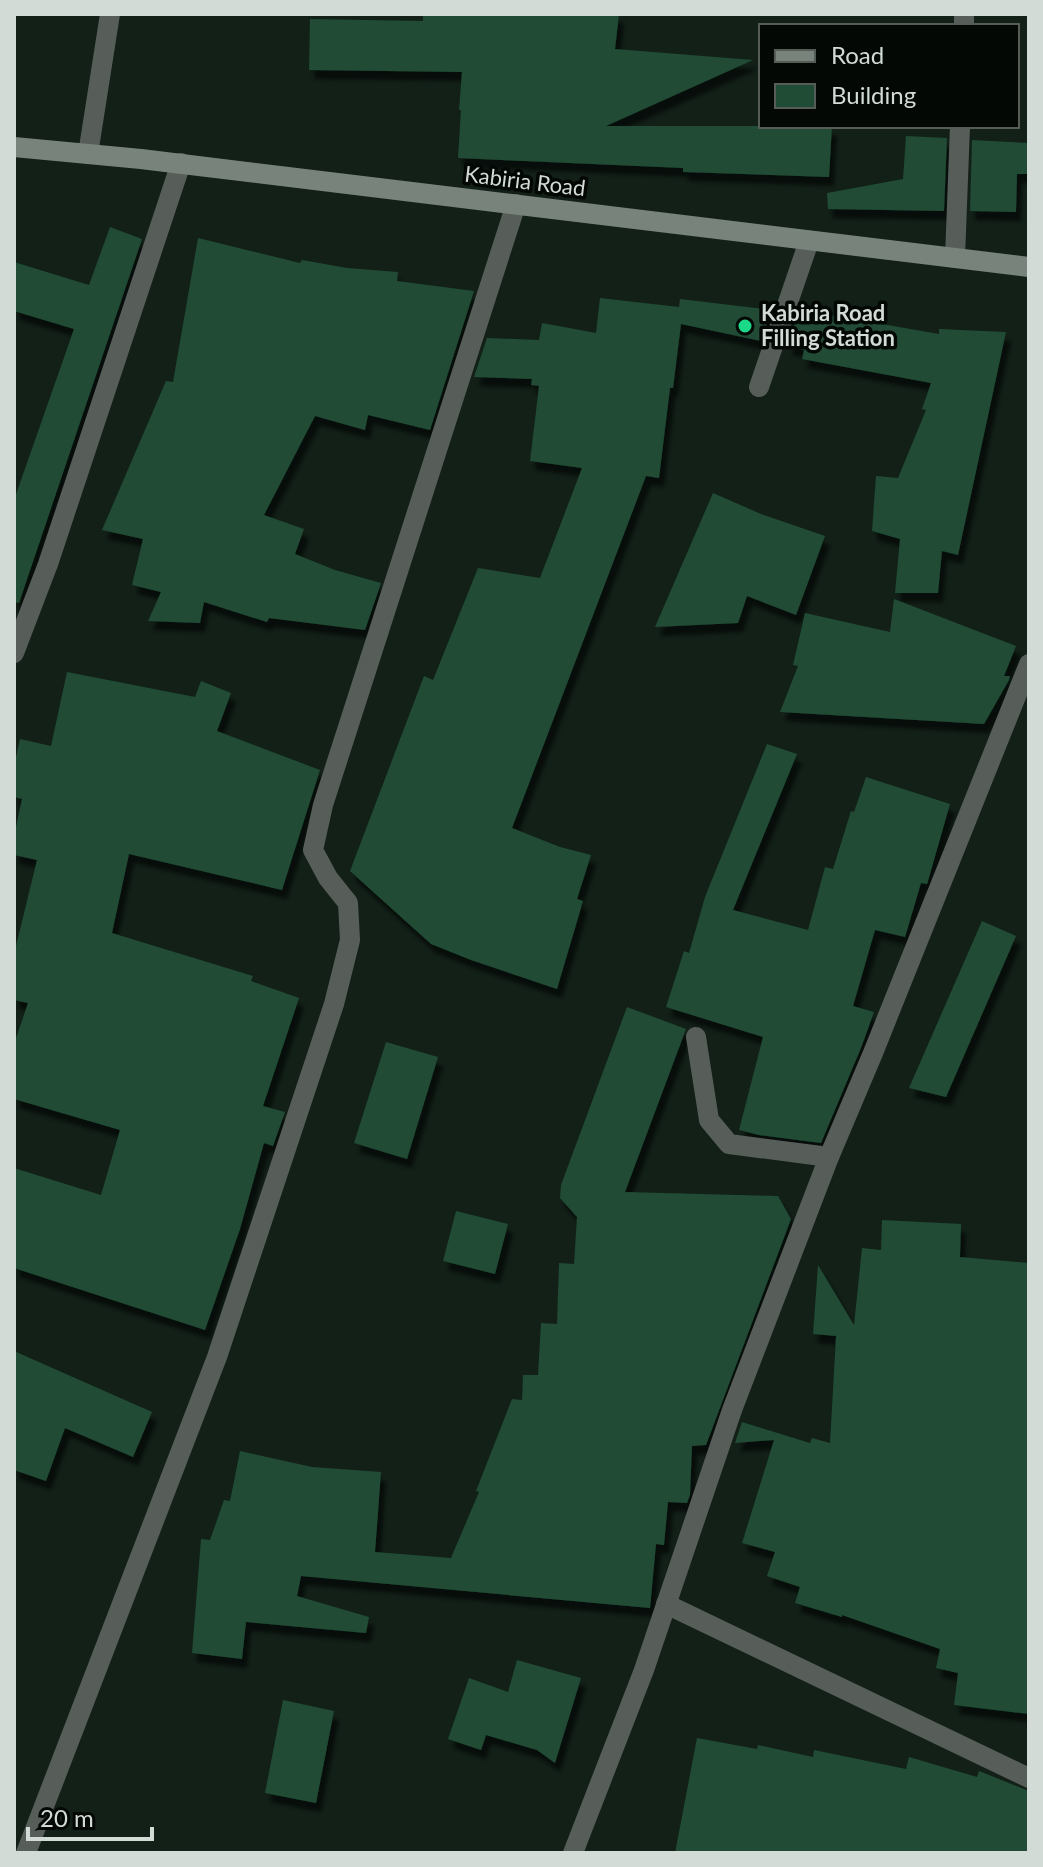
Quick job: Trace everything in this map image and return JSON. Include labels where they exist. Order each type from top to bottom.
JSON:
[{"type":"main road","name":"Kabiria Road","points":[[14,147],[181,163],[1029,267]]},
{"type":"street","points":[[88,154],[110,14]]},
{"type":"street","points":[[955,258],[960,128]]},
{"type":"street","points":[[14,653],[48,564],[181,163]]},
{"type":"street","points":[[26,1853],[217,1357],[334,1004],[350,940],[348,903],[328,878],[313,850],[323,805],[516,204]]},
{"type":"street","points":[[759,387],[809,241]]},
{"type":"street","points":[[573,1853],[644,1670],[732,1410],[829,1157],[1029,664]]},
{"type":"street","points":[[696,1037],[709,1120],[729,1144],[829,1157]]},
{"type":"street","points":[[666,1604],[1029,1778]]},
{"type":"building","points":[[423,14],[619,14],[615,49],[753,60],[606,126],[832,128],[829,177],[683,172],[683,168],[458,158],[462,72],[309,70],[310,19],[423,21]]},
{"type":"building","points":[[906,136],[947,138],[944,211],[828,209],[827,193],[903,179]]},
{"type":"building","points":[[972,140],[1029,143],[1029,174],[1017,174],[1016,212],[970,211]]},
{"type":"building","points":[[110,227],[142,239],[19,603],[14,602],[14,500],[74,329],[14,311],[14,262],[89,285]]},
{"type":"building","points":[[198,238],[300,263],[302,260],[398,272],[397,281],[474,291],[430,430],[368,415],[365,430],[315,416],[264,515],[304,529],[295,554],[381,583],[365,630],[269,618],[267,622],[204,602],[200,623],[148,621],[161,592],[132,585],[143,539],[102,530],[166,381],[173,382]]},
{"type":"building","points":[[600,298],[679,307],[680,299],[772,310],[761,341],[681,324],[659,478],[646,476],[512,828],[560,847],[591,855],[577,899],[583,901],[557,989],[431,944],[350,871],[424,676],[433,680],[478,568],[540,578],[582,468],[530,461],[539,386],[531,385],[532,379],[474,377],[487,338],[539,340],[542,323],[596,333]]},
{"type":"building","points":[[807,311],[939,334],[939,329],[1006,332],[958,555],[942,551],[938,593],[895,593],[900,539],[872,531],[876,476],[898,478],[926,410],[922,409],[931,383],[802,359],[804,350],[787,346],[798,313],[807,314]]},
{"type":"building","points":[[713,493],[761,514],[825,536],[796,615],[747,596],[738,623],[655,627]]},
{"type":"building","points":[[894,599],[1016,646],[1004,676],[1010,676],[1009,680],[984,724],[780,712],[798,666],[793,665],[805,613],[890,632]]},
{"type":"building","points":[[67,672],[195,697],[201,681],[231,693],[217,731],[320,770],[282,890],[129,854],[112,933],[253,976],[251,981],[299,998],[263,1106],[285,1112],[273,1146],[264,1143],[240,1229],[205,1330],[14,1268],[14,1168],[101,1195],[120,1130],[14,1099],[14,1044],[28,1003],[14,1000],[14,954],[37,860],[14,855],[14,836],[22,799],[14,797],[14,766],[20,739],[51,746]]},
{"type":"building","points":[[767,744],[797,754],[733,910],[808,930],[825,867],[833,869],[851,811],[854,812],[866,777],[950,804],[927,884],[921,883],[905,937],[875,930],[853,1006],[874,1012],[821,1143],[739,1130],[763,1037],[666,1007],[684,951],[689,953],[705,897]]},
{"type":"building","points":[[982,921],[1016,936],[946,1097],[909,1088]]},
{"type":"building","points":[[627,1007],[686,1029],[625,1192],[778,1196],[791,1219],[706,1445],[692,1446],[687,1503],[668,1502],[664,1545],[656,1544],[650,1608],[301,1576],[297,1596],[369,1617],[366,1633],[246,1622],[242,1659],[192,1653],[201,1539],[210,1540],[224,1500],[230,1501],[240,1451],[312,1467],[381,1472],[375,1552],[451,1558],[479,1492],[476,1491],[512,1399],[522,1400],[523,1375],[538,1375],[541,1323],[557,1324],[559,1263],[574,1264],[577,1217],[560,1198],[561,1185]]},
{"type":"building","points":[[386,1042],[438,1057],[407,1159],[354,1143]]},
{"type":"building","points":[[456,1211],[508,1224],[495,1274],[443,1261]]},
{"type":"building","points":[[882,1220],[961,1224],[960,1257],[1029,1263],[1029,1714],[954,1705],[958,1673],[936,1668],[940,1649],[842,1615],[795,1603],[800,1587],[767,1576],[775,1552],[742,1543],[774,1440],[735,1443],[742,1422],[810,1443],[812,1438],[830,1443],[836,1336],[813,1334],[818,1265],[854,1325],[862,1248],[881,1250]]},
{"type":"building","points":[[14,1351],[152,1412],[133,1457],[65,1428],[46,1481],[14,1470]]},
{"type":"building","points":[[517,1660],[581,1678],[555,1763],[537,1750],[486,1735],[481,1750],[448,1739],[469,1678],[508,1692]]},
{"type":"building","points":[[283,1700],[334,1711],[316,1803],[265,1793]]},
{"type":"building","points":[[697,1738],[757,1749],[758,1745],[813,1757],[814,1750],[906,1769],[909,1757],[977,1777],[979,1771],[1029,1791],[1029,1853],[675,1853]]},
{"type":"place","name":"Kabiria Road Filling Station","points":[[745,326]]}]
